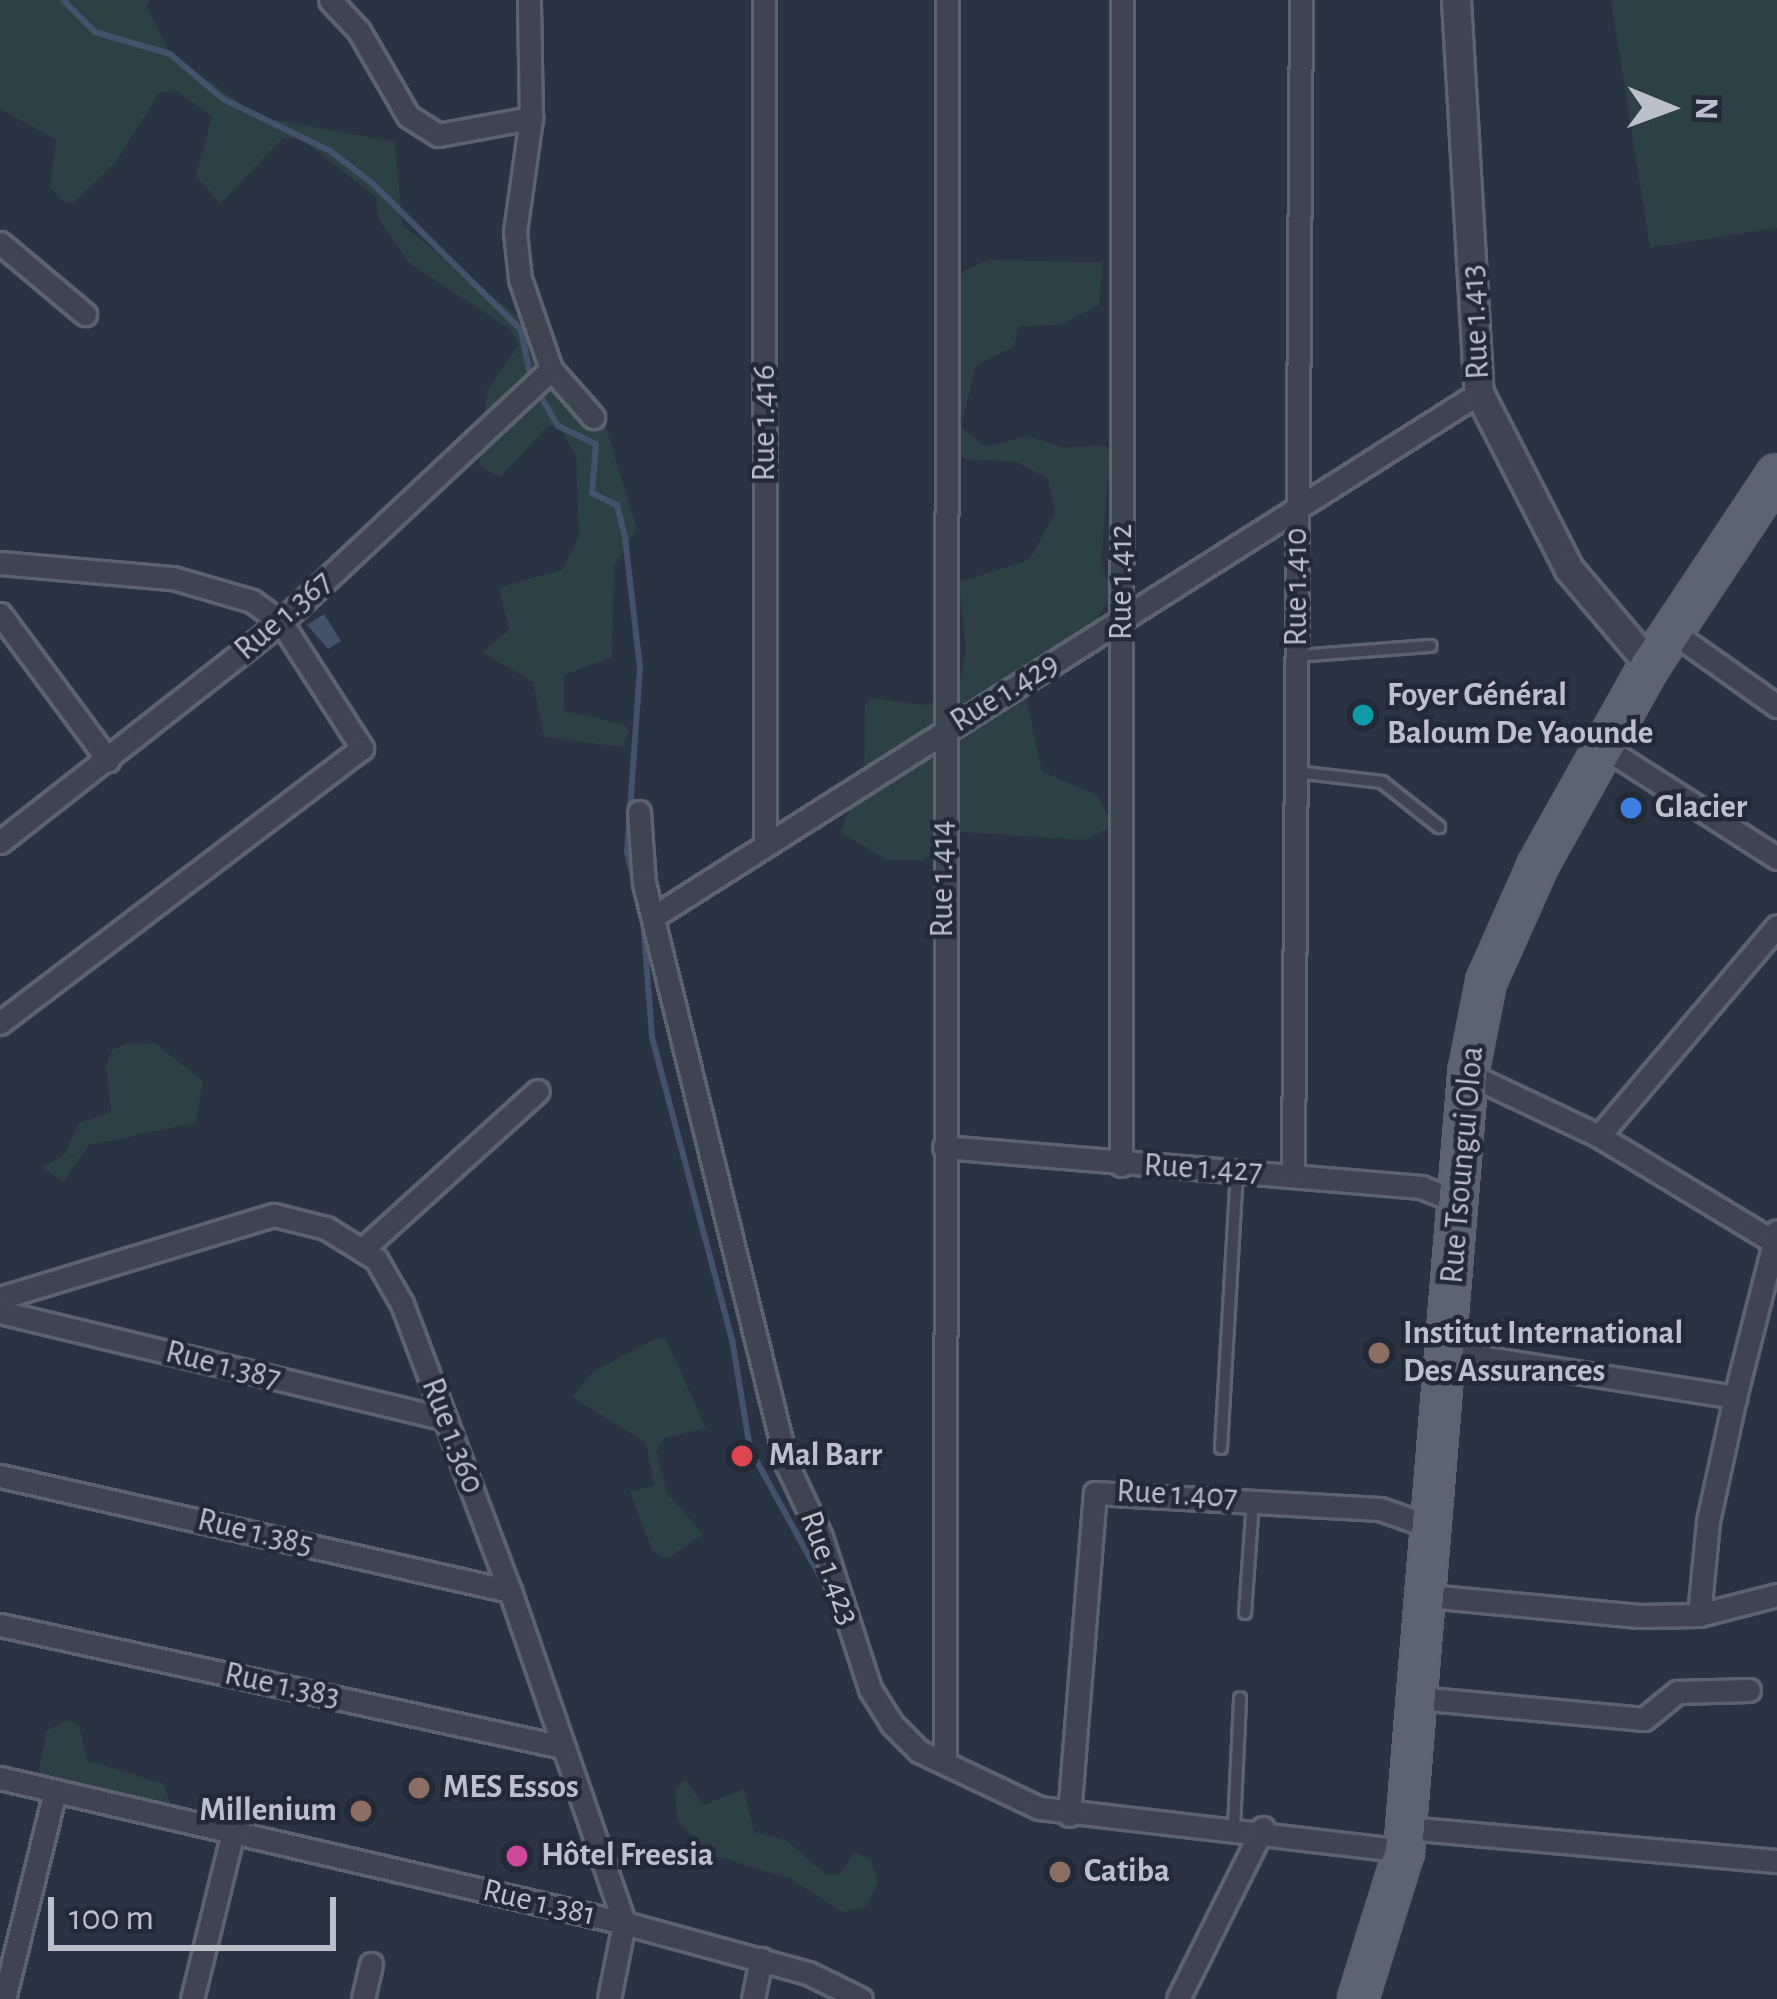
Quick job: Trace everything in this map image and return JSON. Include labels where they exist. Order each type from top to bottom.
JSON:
[{"type":"main road","name":"Rue Tsoungui Oloa","points":[[1358,1999],[1405,1839],[1468,1075],[1502,938],[1650,665],[1774,486]]},
{"type":"street","points":[[331,0],[371,50],[407,116],[438,135],[531,118]]},
{"type":"street","points":[[529,0],[531,118],[515,232],[520,279],[551,369],[593,417]]},
{"type":"street","name":"Rue 1.416","points":[[764,0],[765,846]]},
{"type":"street","name":"Rue 1.414","points":[[945,1758],[946,0]]},
{"type":"street","name":"Rue 1.412","points":[[1121,1165],[1122,0]]},
{"type":"street","name":"Rue 1.410","points":[[1293,1174],[1301,0]]},
{"type":"street","name":"Rue 1.413","points":[[1456,0],[1479,393],[1569,568],[1650,665]]},
{"type":"street","points":[[0,243],[85,314]]},
{"type":"street","name":"Rue 1.367","points":[[0,842],[281,622],[551,369]]},
{"type":"street","name":"Rue 1.429","points":[[653,916],[1479,393]]},
{"type":"street","points":[[0,563],[202,583],[252,601],[281,622],[362,748],[0,1023]]},
{"type":"street","points":[[0,614],[108,760]]},
{"type":"street","points":[[1671,631],[1777,706]]},
{"type":"street","points":[[1605,748],[1777,858]]},
{"type":"street","name":"Rue 1.423","points":[[638,812],[653,916],[787,1465],[821,1537],[871,1689],[908,1742],[945,1758],[1006,1797],[1069,1815],[1777,1861]]},
{"type":"street","points":[[1599,1136],[1777,926]]},
{"type":"street","points":[[1468,1075],[1599,1136],[1775,1239],[1708,1521],[1700,1615]]},
{"type":"street","points":[[0,1298],[274,1215],[313,1223],[364,1248],[538,1091]]},
{"type":"street","name":"Rue 1.427","points":[[944,1147],[1421,1187],[1459,1202]]},
{"type":"street","name":"Rue 1.360","points":[[364,1248],[387,1271],[445,1419],[510,1591],[624,1923]]},
{"type":"street","name":"Rue 1.387","points":[[0,1312],[445,1419]]},
{"type":"street","points":[[1448,1352],[1735,1397]]},
{"type":"street","name":"Rue 1.385","points":[[0,1476],[510,1591]]},
{"type":"street","name":"Rue 1.407","points":[[1069,1815],[1095,1493],[1380,1509],[1434,1528]]},
{"type":"street","points":[[1428,1597],[1700,1615],[1777,1595]]},
{"type":"street","name":"Rue 1.383","points":[[0,1625],[563,1747]]},
{"type":"street","points":[[1418,1698],[1644,1719],[1677,1692],[1749,1690]]},
{"type":"street","name":"Rue 1.381","points":[[0,1778],[624,1923],[761,1959],[861,1999]]},
{"type":"street","points":[[4,1999],[55,1791]]},
{"type":"street","points":[[1178,1999],[1263,1828]]},
{"type":"street","points":[[192,1999],[233,1832]]},
{"type":"street","points":[[609,1999],[624,1923]]},
{"type":"street","points":[[753,1999],[761,1959]]},
{"type":"street","points":[[363,1999],[371,1964]]},
{"type":"lane","points":[[1297,656],[1431,646]]},
{"type":"lane","points":[[1296,772],[1382,782],[1439,826]]},
{"type":"lane","points":[[1221,1448],[1237,1171]]},
{"type":"lane","points":[[1246,1613],[1253,1499]]},
{"type":"lane","points":[[1234,1827],[1240,1698]]},
{"type":"shaded area","points":[[0,0],[150,0],[146,6],[170,54],[260,117],[395,142],[402,225],[521,319],[548,388],[598,402],[637,529],[614,566],[612,657],[564,675],[564,711],[624,724],[629,732],[622,747],[544,737],[533,682],[482,652],[509,630],[499,588],[563,569],[579,535],[576,456],[559,426],[548,426],[500,477],[479,466],[487,391],[519,344],[510,329],[410,264],[379,220],[376,197],[300,138],[283,138],[220,204],[196,176],[212,116],[176,91],[159,93],[115,163],[73,203],[62,200],[50,187],[56,140],[0,109]]},
{"type":"shaded area","points":[[1611,0],[1777,0],[1777,228],[1650,248]]},
{"type":"shaded area","points":[[988,260],[1103,262],[1099,305],[1060,325],[1019,326],[1014,347],[976,365],[961,426],[986,447],[1029,436],[1063,448],[1105,445],[1110,453],[1101,562],[1112,595],[1089,631],[1033,660],[1027,702],[1042,772],[1097,795],[1109,818],[1106,830],[1084,840],[960,832],[923,860],[887,860],[840,832],[864,772],[865,706],[870,698],[924,705],[958,694],[966,649],[959,582],[1029,560],[1055,513],[1048,479],[1017,462],[964,459],[952,446],[955,288],[963,271]]},
{"type":"shaded area","points":[[129,1043],[156,1044],[203,1081],[196,1123],[89,1145],[63,1182],[42,1167],[64,1155],[79,1123],[111,1112],[106,1066],[113,1049]]},
{"type":"shaded area","points":[[657,1338],[666,1339],[706,1428],[665,1438],[656,1450],[667,1493],[703,1534],[667,1559],[652,1551],[630,1491],[654,1486],[646,1443],[572,1397],[594,1371]]},
{"type":"shaded area","points":[[67,1720],[79,1726],[87,1760],[164,1784],[171,1806],[44,1778],[39,1771],[46,1731]]},
{"type":"shaded area","points":[[685,1778],[703,1805],[744,1789],[754,1832],[786,1840],[825,1874],[840,1874],[855,1852],[871,1860],[878,1882],[866,1906],[844,1913],[791,1879],[709,1854],[678,1821],[675,1790]]},
{"type":"water","points":[[324,614],[341,641],[328,649],[307,625]]},
{"type":"waterway","points":[[63,0],[95,32],[170,54],[223,99],[330,151],[372,183],[521,330],[531,379]]},
{"type":"waterway","points":[[537,390],[558,426],[596,444],[592,493],[617,505],[625,538],[640,667],[627,852],[637,894]]},
{"type":"waterway","points":[[643,919],[652,1037],[732,1339],[750,1449],[828,1591]]},
{"type":"place","name":"Foyer Général Baloum De Yaounde","points":[[1363,715]]},
{"type":"place","name":"Glacier","points":[[1631,808]]},
{"type":"place","name":"Institut International Des Assurances","points":[[1379,1353]]},
{"type":"place","name":"Mal Barr","points":[[742,1456]]},
{"type":"place","name":"MES Essos","points":[[419,1788]]},
{"type":"place","name":"Millenium","points":[[361,1811]]},
{"type":"place","name":"Hôtel Freesia","points":[[517,1856]]},
{"type":"place","name":"Catiba","points":[[1060,1872]]}]
